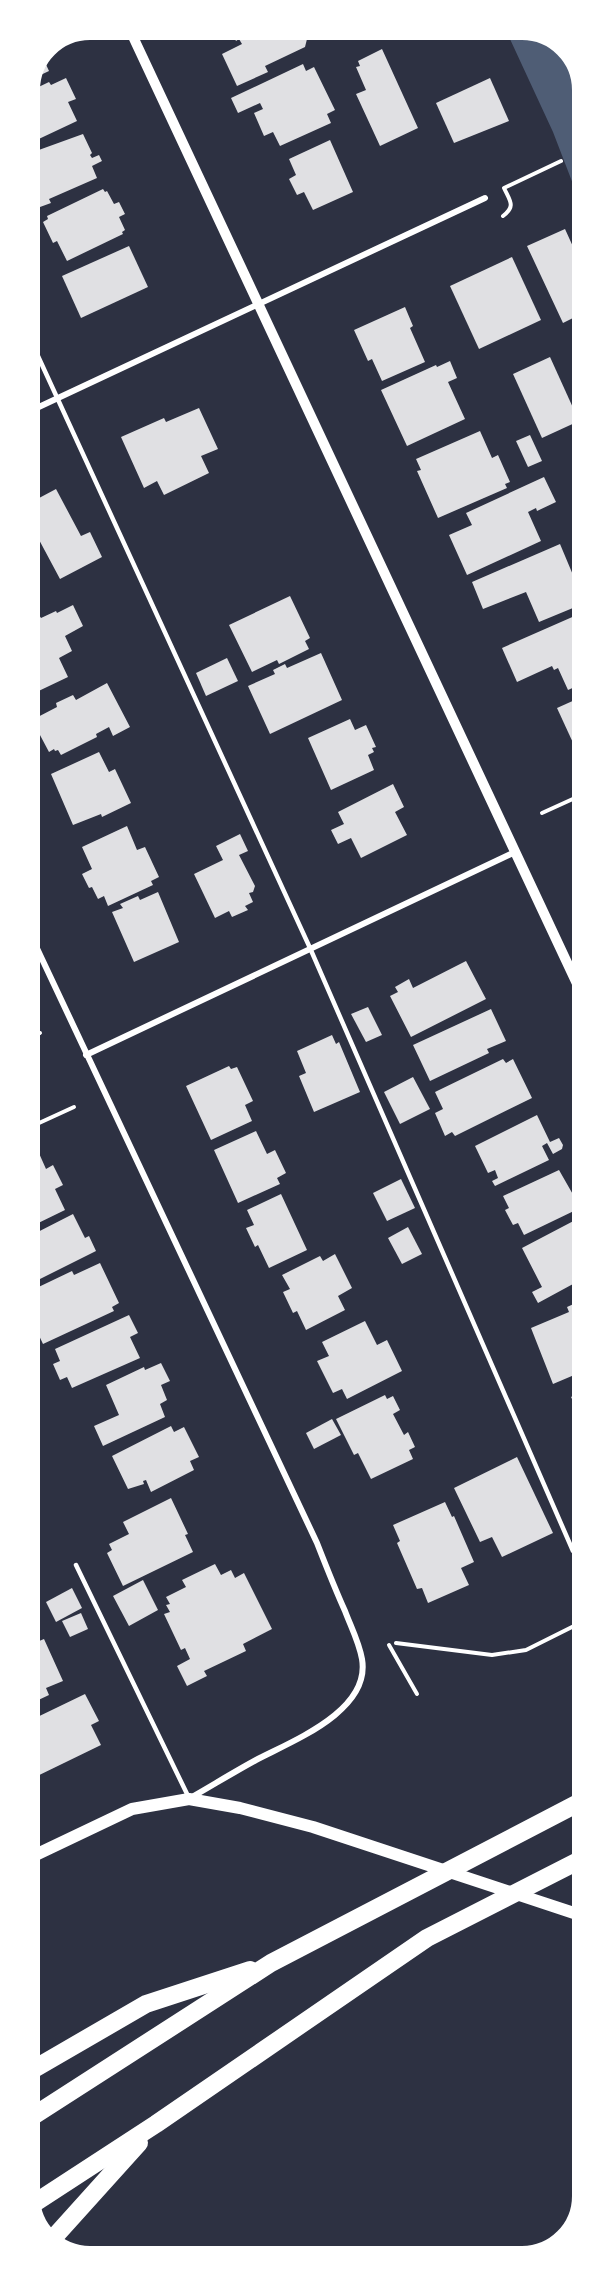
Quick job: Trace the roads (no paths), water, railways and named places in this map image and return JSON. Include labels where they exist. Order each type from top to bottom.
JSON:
[{"type":"highway","points":[[36,2114],[272,1963],[576,1804]]},
{"type":"highway","points":[[37,2202],[156,2124],[427,1938],[576,1862]]},
{"type":"highway","points":[[36,2068],[147,2004],[272,1963]]},
{"type":"highway","points":[[54,2237],[156,2124]]},
{"type":"main road","points":[[36,1855],[132,1809],[189,1799],[240,1808],[313,1827],[576,1914]]},
{"type":"street","points":[[133,36],[576,982]]},
{"type":"street","points":[[36,408],[485,198]]},
{"type":"street","points":[[86,1055],[515,852]]},
{"type":"street","points":[[36,947],[317,1543],[356,1638],[363,1667],[359,1684],[350,1700],[321,1726],[189,1799]]},
{"type":"lane","points":[[36,352],[310,948],[576,1554]]},
{"type":"lane","points":[[76,1565],[189,1799]]},
{"type":"water","points":[[509,36],[533,37],[549,43],[563,54],[572,69],[576,90],[576,196],[553,132]]}]
